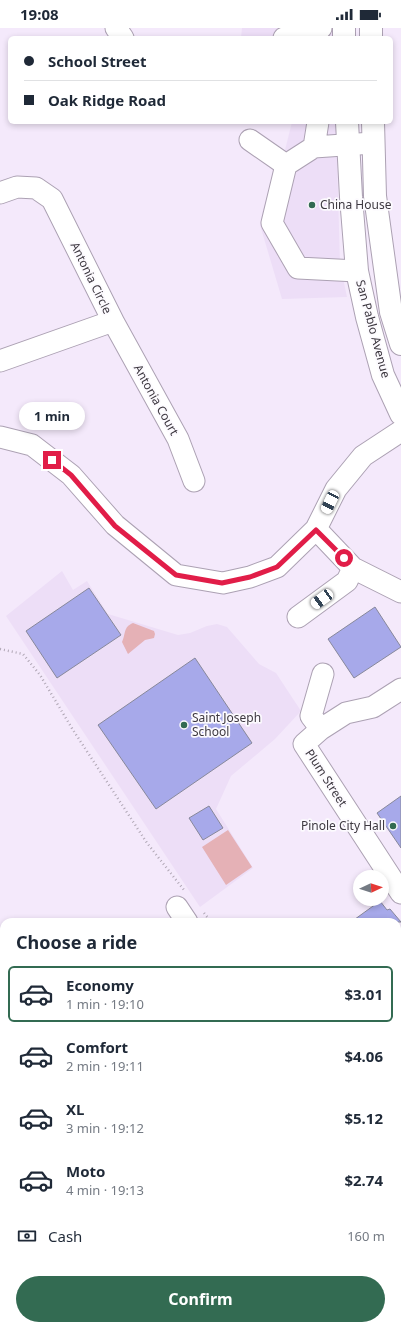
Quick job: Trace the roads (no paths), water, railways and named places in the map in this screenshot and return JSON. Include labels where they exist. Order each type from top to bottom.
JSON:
[{"type":"main road","name":"San Pablo Avenue","points":[[347,124],[347,145],[358,272],[367,317],[383,375],[401,414]]},
{"type":"main road","name":"San Pablo Avenue","points":[[373,124],[375,196],[391,312],[401,344]]},
{"type":"street","points":[[291,36],[321,28]]},
{"type":"street","points":[[314,147],[318,124]]},
{"type":"street","points":[[250,140],[286,164]]},
{"type":"street","points":[[358,272],[298,268],[272,223],[286,164],[314,147],[373,143]]},
{"type":"street","name":"Antonia Circle","points":[[0,193],[17,187],[36,188],[52,199],[113,321],[0,361]]},
{"type":"street","name":"Antonia Court","points":[[113,321],[178,439],[194,481]]},
{"type":"street","points":[[0,437],[32,445],[71,475],[115,526],[176,575],[222,583],[250,577],[277,567],[316,530],[336,489],[363,456],[401,430]]},
{"type":"street","points":[[316,530],[353,568],[401,592]]},
{"type":"street","points":[[298,617],[347,581],[353,568]]},
{"type":"street","points":[[323,674],[311,716],[321,729],[346,713],[374,707],[401,689]]},
{"type":"street","name":"Plum Street","points":[[321,729],[304,744],[401,893]]},
{"type":"place","name":"China House","points":[[312,205]]},
{"type":"place","name":"Saint Joseph School","points":[[184,725]]},
{"type":"place","name":"Pinole City Hall","points":[[393,826]]}]
